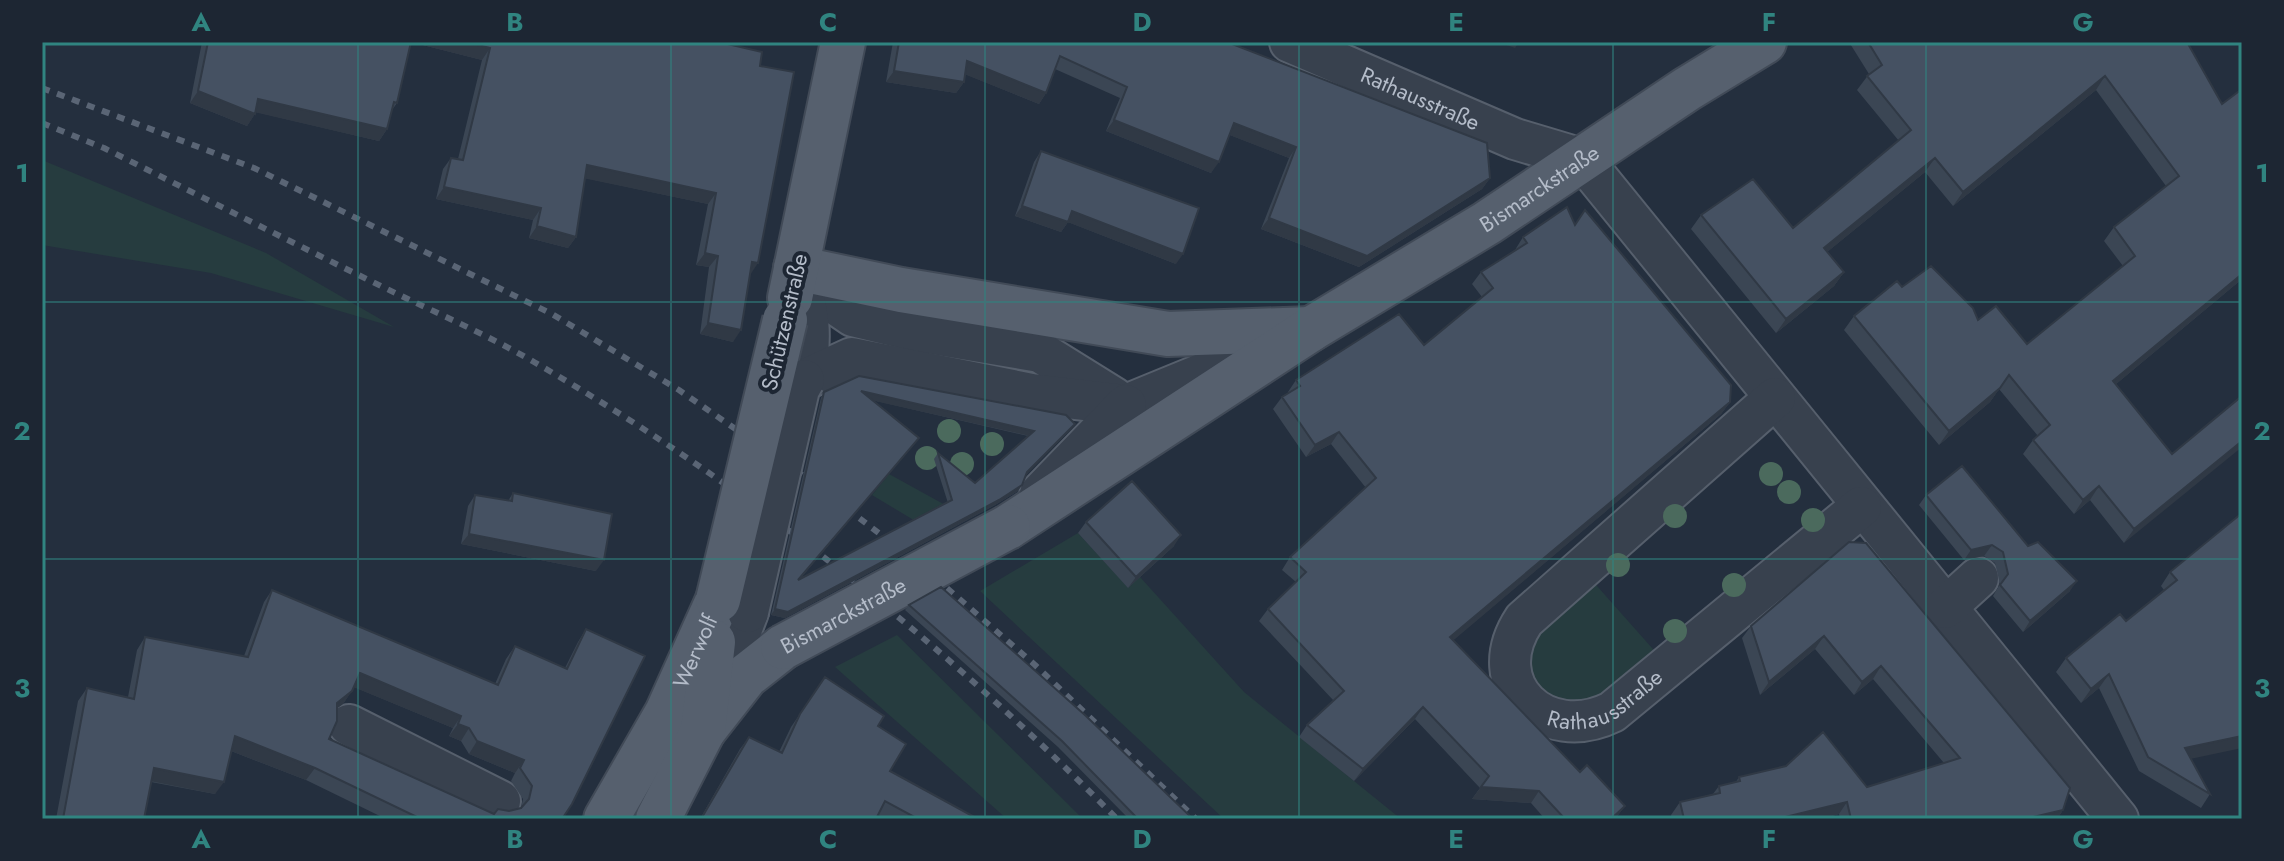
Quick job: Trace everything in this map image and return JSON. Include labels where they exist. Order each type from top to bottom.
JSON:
[{"type":"main road","name":"Schützenstraße","points":[[733,606],[785,320],[843,42]]},
{"type":"main road","name":"Bismarckstraße","points":[[685,722],[783,647],[1008,527],[1311,329],[1487,223],[1764,42]]},
{"type":"main road","name":"Bismarckstraße","points":[[796,268],[869,302],[1168,334],[1311,329]]},
{"type":"main road","name":"Werwolf","points":[[606,819],[715,684],[733,606]]},
{"type":"main road","name":"Werwolf","points":[[658,819],[685,722],[733,606]]},
{"type":"street","name":"Rathausstraße","points":[[1290,42],[1515,139],[1582,159]]},
{"type":"street","points":[[1582,159],[1861,507],[2118,819]]},
{"type":"street","points":[[796,268],[809,310],[811,345],[804,380]]},
{"type":"street","points":[[733,606],[799,389],[869,302],[1040,352],[1126,405]]},
{"type":"street","points":[[804,380],[852,358],[1032,394],[1126,405],[1311,329]]},
{"type":"street","name":"Rathausstraße","points":[[1775,398],[1524,620],[1511,644],[1509,658],[1516,688],[1526,703],[1538,713],[1563,722],[1590,721],[1612,712],[1861,507]]},
{"type":"street","name":"Bismarckstraße","points":[[1008,527],[1126,405]]},
{"type":"street","points":[[1945,608],[1978,578]]},
{"type":"street","points":[[715,684],[783,647]]},
{"type":"street","points":[[349,725],[500,801]]},
{"type":"green space","points":[[42,160],[266,253],[394,327],[211,273],[42,245]]},
{"type":"green space","points":[[889,474],[947,506],[917,522],[872,495]]},
{"type":"green space","points":[[1078,533],[1128,587],[1140,577],[1244,692],[1401,819],[1224,819],[980,591]]},
{"type":"green space","points":[[1589,577],[1660,657],[1598,708],[1552,710],[1520,657],[1522,645]]},
{"type":"green space","points":[[897,635],[1083,819],[1007,819],[835,667]]},
{"type":"building","points":[[208,42],[411,42],[397,103],[394,102],[387,129],[258,99],[255,114],[198,91]]},
{"type":"building","points":[[466,42],[719,42],[762,52],[760,66],[794,72],[758,263],[752,262],[741,330],[708,323],[718,256],[705,253],[716,193],[587,165],[576,237],[537,226],[541,208],[444,187],[451,158],[463,160],[490,48]]},
{"type":"building","points":[[899,42],[1227,42],[1487,143],[1490,178],[1367,256],[1269,218],[1296,147],[1234,123],[1219,162],[1114,120],[1127,87],[1060,56],[1046,93],[967,61],[964,82],[894,71]]},
{"type":"building","points":[[1868,42],[2187,42],[2222,104],[2242,89],[2242,274],[2113,381],[2172,454],[2242,396],[2242,441],[2134,529],[2099,486],[2083,500],[2033,440],[2050,425],[2009,375],[2000,388],[1949,431],[1854,316],[1897,281],[1902,287],[1931,266],[1973,308],[1978,320],[1996,306],[2027,344],[2135,256],[2114,227],[2179,176],[2105,76],[1963,192],[1935,158],[1824,248],[1844,272],[1786,319],[1701,215],[1753,179],[1793,228],[1911,130],[1867,76],[1882,65]]},
{"type":"building","points":[[1041,151],[1199,208],[1183,254],[1072,211],[1068,222],[1022,206]]},
{"type":"building","points":[[1567,207],[1575,225],[1585,210],[1731,385],[1730,402],[1450,637],[1580,772],[1587,765],[1625,806],[1611,819],[1565,819],[1539,791],[1481,787],[1489,776],[1423,707],[1363,769],[1307,725],[1344,691],[1268,609],[1306,572],[1290,557],[1376,478],[1339,432],[1315,445],[1282,397],[1300,386],[1296,380],[1399,314],[1424,345],[1493,288],[1481,272],[1527,243],[1523,237]]},
{"type":"building","points":[[859,376],[1066,415],[1075,424],[1027,472],[1022,485],[788,612],[775,609],[824,392]],"holes":[[[861,391],[1034,431],[975,483],[938,453],[952,500],[798,580],[919,438]]]},
{"type":"building","points":[[1962,466],[2028,546],[2038,542],[2077,581],[2030,621],[2000,585],[2008,574],[2003,552],[1992,545],[1971,550],[1926,495]]},
{"type":"building","points":[[1132,481],[1181,535],[1136,577],[1086,522]]},
{"type":"building","points":[[513,493],[612,514],[604,560],[469,534],[475,495],[512,501]]},
{"type":"building","points":[[2242,513],[2242,736],[2185,748],[2210,794],[2148,757],[2109,674],[2091,689],[2066,658],[2120,614],[2126,621],[2177,580],[2170,572]]},
{"type":"building","points":[[1849,542],[1866,543],[2070,788],[2063,810],[2025,819],[1851,819],[1847,802],[1785,819],[1684,819],[1680,802],[1720,793],[1719,786],[1740,781],[1739,777],[1786,766],[1823,732],[1867,787],[1960,758],[1881,666],[1862,682],[1824,636],[1769,682],[1751,626]]},
{"type":"building","points":[[941,587],[1086,716],[1193,819],[1138,819],[1062,741],[909,605]]},
{"type":"building","points":[[272,590],[498,685],[515,646],[567,669],[586,629],[645,656],[562,819],[421,819],[315,768],[235,736],[224,782],[154,768],[144,819],[63,819],[87,688],[134,699],[145,637],[248,657]],"holes":[[[360,673],[461,716],[458,724],[469,728],[477,741],[524,760],[520,768],[532,786],[529,799],[521,808],[509,811],[498,809],[494,814],[329,739],[337,721],[337,703],[352,691]]]},
{"type":"building","points":[[825,677],[884,716],[878,726],[906,744],[890,771],[978,819],[918,819],[885,801],[876,819],[701,819],[749,737],[782,753],[800,714]]},
{"type":"railway","points":[[42,88],[254,168],[552,314],[679,390],[815,484],[924,568],[1035,665],[1196,819]]},
{"type":"railway","points":[[42,123],[104,148],[479,333],[614,410],[767,514],[913,629],[983,690],[1117,819]]}]
